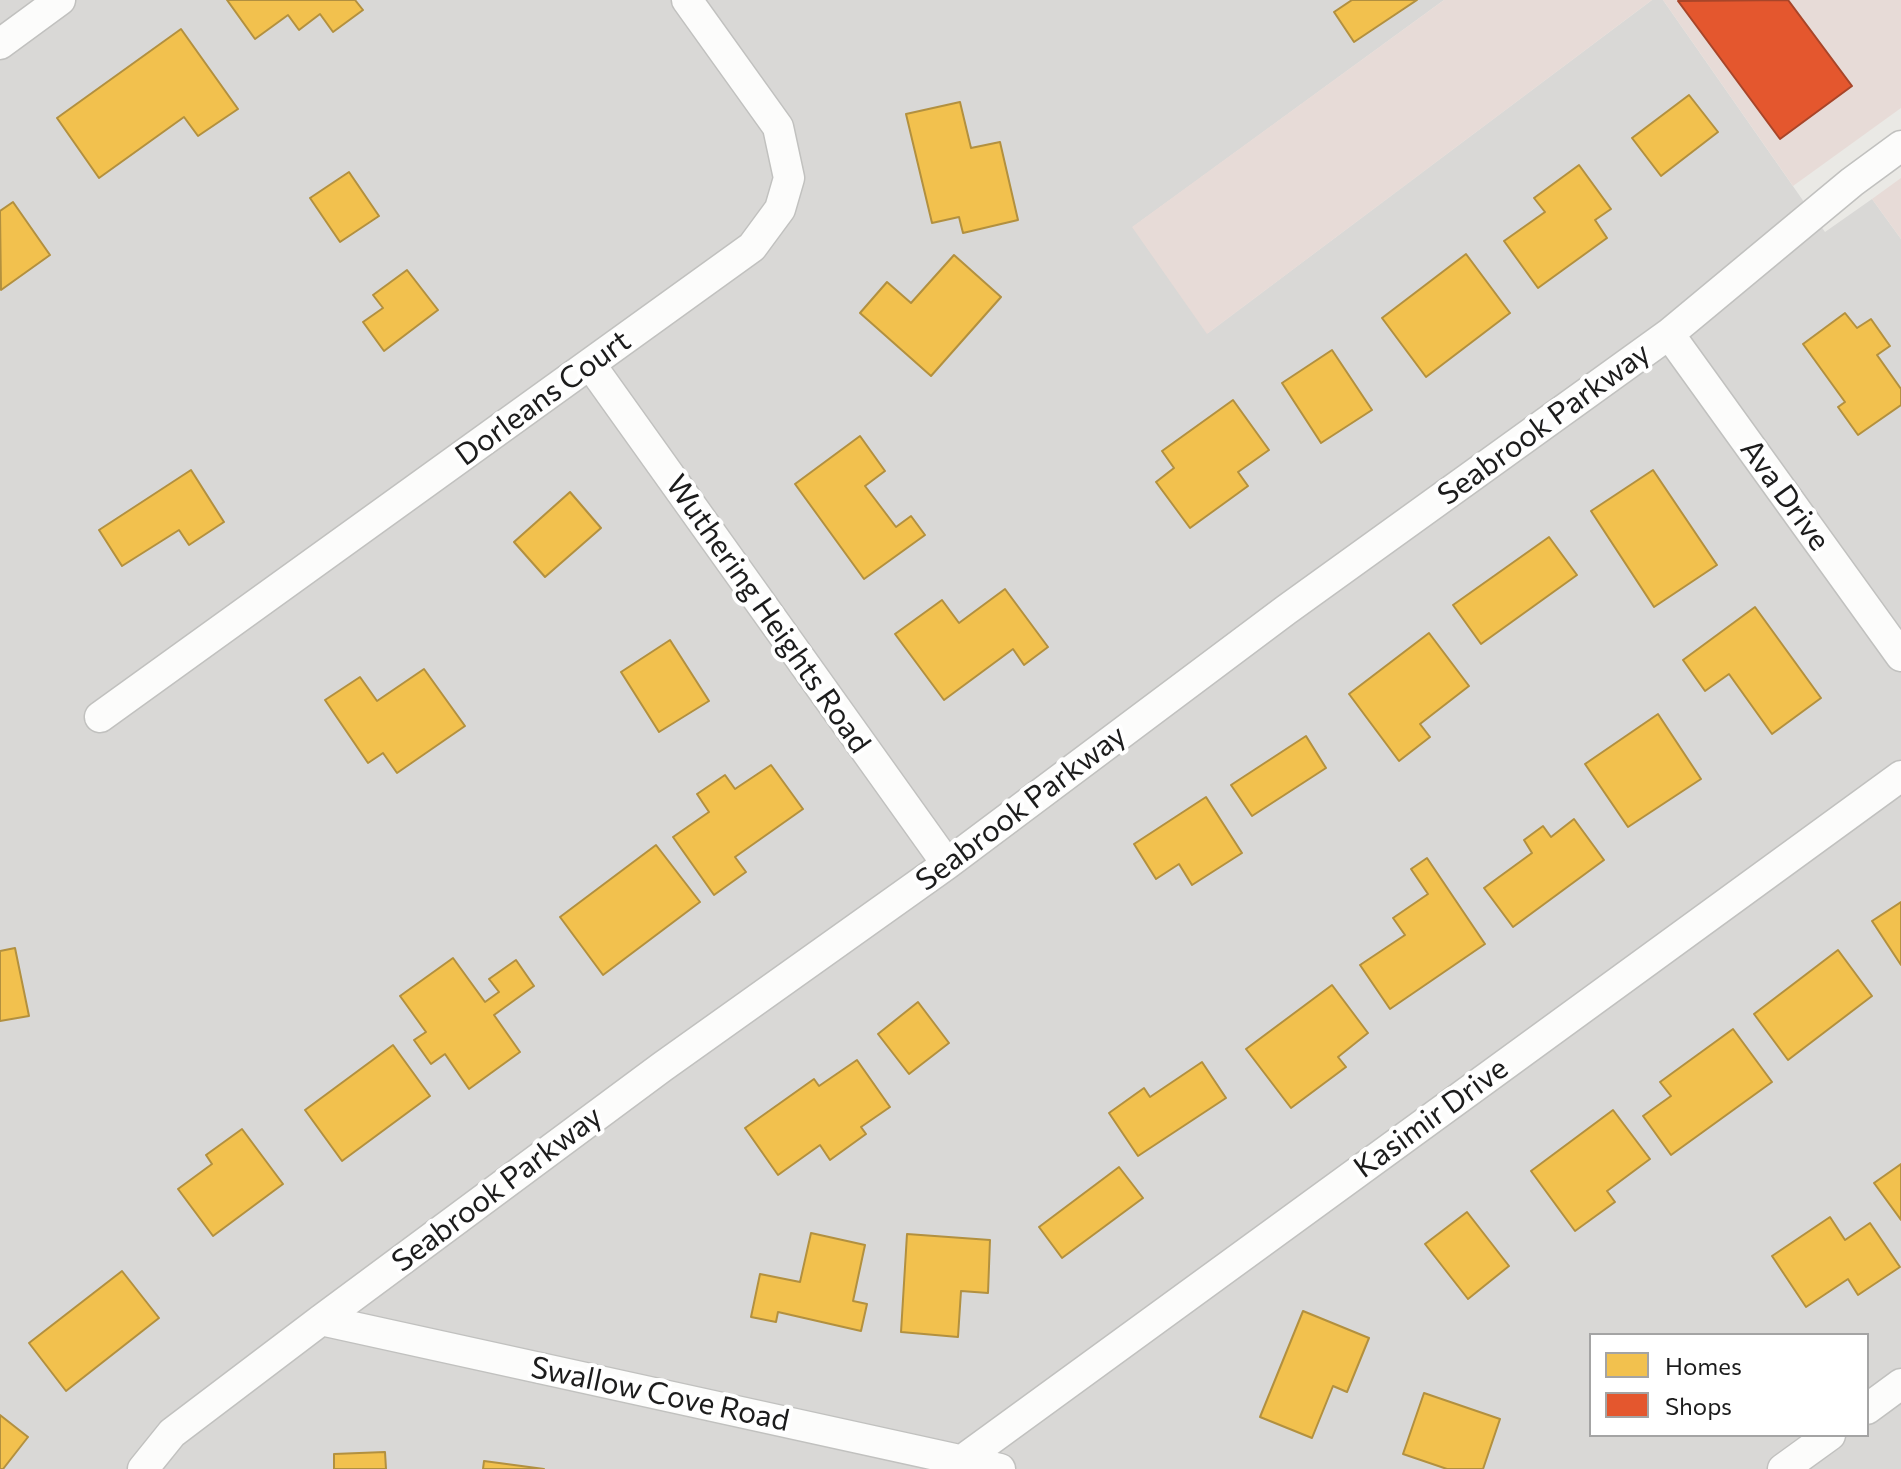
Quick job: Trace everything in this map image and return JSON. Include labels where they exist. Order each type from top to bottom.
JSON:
[{"type":"street","points":[[0,44],[60,0]]},
{"type":"street","name":"Dorleans Court","points":[[100,717],[752,247],[780,209],[789,178],[778,127],[687,0]]},
{"type":"street","name":"Seabrook Parkway","points":[[143,1469],[172,1433],[321,1320],[662,1067],[947,864],[1286,610],[1669,334],[1852,182],[1901,146]]},
{"type":"street","name":"Ava Drive","points":[[1669,334],[1901,656]]},
{"type":"street","name":"Wuthering Heights Road","points":[[590,364],[947,864]]},
{"type":"street","name":"Kasimir Drive","points":[[961,1461],[1901,776]]},
{"type":"street","name":"Swallow Cove Road","points":[[321,1320],[1000,1469]]},
{"type":"street","points":[[1869,1408],[1901,1384]]},
{"type":"street","points":[[1783,1469],[1827,1437]]},
{"type":"shaded area","points":[[0,0],[1444,0],[1133,227],[1208,333],[1652,0],[1663,0],[1825,232],[1872,199],[1901,239],[1901,1469],[0,1469]]},
{"type":"shaded area","points":[[1444,0],[1652,0],[1207,334],[1132,227]]},
{"type":"shaded area","points":[[1663,0],[1901,0],[1901,108],[1793,186]]},
{"type":"shaded area","points":[[1901,178],[1901,239],[1872,199]]},
{"type":"building: Homes","points":[[227,0],[355,0],[363,10],[333,32],[320,14],[299,30],[288,15],[255,39]]},
{"type":"building: Homes","points":[[1352,0],[1417,0],[1354,42],[1334,12]]},
{"type":"building: Homes","points":[[181,29],[238,109],[198,136],[184,117],[99,178],[57,118]]},
{"type":"building: Homes","points":[[1689,95],[1718,132],[1661,176],[1632,138]]},
{"type":"building: Homes","points":[[960,102],[971,148],[1000,142],[1018,220],[963,233],[959,217],[932,223],[906,114]]},
{"type":"building: Homes","points":[[1579,165],[1611,209],[1595,220],[1607,238],[1538,288],[1504,241],[1545,212],[1534,198]]},
{"type":"building: Homes","points":[[349,172],[379,216],[340,242],[310,198]]},
{"type":"building: Homes","points":[[13,202],[50,255],[1,290],[0,211]]},
{"type":"building: Homes","points":[[1466,254],[1510,313],[1426,377],[1382,318]]},
{"type":"building: Homes","points":[[954,255],[1001,297],[931,376],[860,313],[887,282],[911,303]]},
{"type":"building: Homes","points":[[407,270],[438,310],[384,351],[363,322],[383,308],[373,295]]},
{"type":"building: Homes","points":[[1845,313],[1857,328],[1871,319],[1890,346],[1877,355],[1901,389],[1901,405],[1858,435],[1838,407],[1845,402],[1803,344]]},
{"type":"building: Homes","points":[[1332,350],[1372,410],[1321,443],[1282,383]]},
{"type":"building: Homes","points":[[1233,400],[1269,450],[1238,472],[1248,486],[1190,528],[1156,482],[1174,468],[1162,451]]},
{"type":"building: Homes","points":[[860,436],[885,471],[865,486],[896,527],[911,516],[925,535],[864,579],[795,484]]},
{"type":"building: Homes","points":[[191,470],[224,522],[189,545],[179,530],[122,566],[99,530]]},
{"type":"building: Homes","points":[[1653,470],[1717,565],[1654,607],[1591,511]]},
{"type":"building: Homes","points":[[570,492],[601,528],[545,577],[514,542]]},
{"type":"building: Homes","points":[[1549,537],[1577,575],[1481,644],[1453,605]]},
{"type":"building: Homes","points":[[1005,589],[1048,647],[1024,665],[1013,649],[944,700],[895,634],[942,600],[959,623]]},
{"type":"building: Homes","points":[[1755,607],[1821,698],[1772,734],[1729,674],[1705,691],[1683,660]]},
{"type":"building: Homes","points":[[1429,633],[1469,686],[1420,724],[1430,737],[1399,761],[1349,694]]},
{"type":"building: Homes","points":[[670,640],[709,701],[659,732],[621,672]]},
{"type":"building: Homes","points":[[424,669],[465,726],[397,773],[383,753],[368,763],[325,700],[360,677],[377,701]]},
{"type":"building: Homes","points":[[1658,714],[1701,779],[1628,827],[1585,764]]},
{"type":"building: Homes","points":[[1306,736],[1326,768],[1252,816],[1231,785]]},
{"type":"building: Homes","points":[[771,765],[803,809],[735,857],[746,872],[714,895],[673,837],[709,812],[697,794],[725,775],[735,789]]},
{"type":"building: Homes","points":[[1206,797],[1242,853],[1192,885],[1179,864],[1156,879],[1134,844]]},
{"type":"building: Homes","points":[[1574,819],[1604,860],[1513,927],[1484,888],[1532,853],[1524,840],[1543,826],[1551,837]]},
{"type":"building: Homes","points":[[656,845],[700,902],[603,975],[560,917]]},
{"type":"building: Homes","points":[[1427,858],[1485,944],[1390,1009],[1360,965],[1405,935],[1393,918],[1428,894],[1411,869]]},
{"type":"building: Homes","points":[[1901,902],[1901,965],[1872,921]]},
{"type":"building: Homes","points":[[15,948],[29,1016],[0,1021],[0,951]]},
{"type":"building: Homes","points":[[1838,950],[1872,996],[1788,1060],[1754,1014]]},
{"type":"building: Homes","points":[[453,958],[485,1002],[499,992],[489,979],[516,960],[534,986],[494,1015],[520,1052],[469,1089],[445,1054],[431,1064],[414,1040],[426,1032],[400,996]]},
{"type":"building: Homes","points":[[1332,985],[1368,1033],[1338,1057],[1346,1067],[1291,1108],[1246,1049]]},
{"type":"building: Homes","points":[[918,1002],[949,1043],[909,1074],[878,1034]]},
{"type":"building: Homes","points":[[1733,1029],[1772,1082],[1671,1155],[1643,1116],[1671,1096],[1660,1082]]},
{"type":"building: Homes","points":[[393,1045],[430,1096],[342,1161],[305,1110]]},
{"type":"building: Homes","points":[[857,1060],[890,1107],[861,1127],[866,1134],[830,1160],[820,1145],[778,1175],[745,1128],[814,1079],[819,1086]]},
{"type":"building: Homes","points":[[1202,1062],[1226,1098],[1138,1156],[1109,1113],[1144,1088],[1150,1097]]},
{"type":"building: Homes","points":[[1613,1110],[1650,1159],[1607,1191],[1615,1202],[1575,1231],[1531,1171]]},
{"type":"building: Homes","points":[[242,1129],[283,1184],[213,1236],[178,1189],[212,1164],[206,1155]]},
{"type":"building: Homes","points":[[1901,1164],[1901,1220],[1874,1183]]},
{"type":"building: Homes","points":[[1119,1167],[1143,1198],[1062,1258],[1039,1227]]},
{"type":"building: Homes","points":[[1467,1212],[1509,1266],[1468,1299],[1425,1244]]},
{"type":"building: Homes","points":[[1830,1217],[1845,1240],[1870,1223],[1900,1267],[1858,1295],[1848,1279],[1806,1307],[1772,1256]]},
{"type":"building: Homes","points":[[811,1233],[865,1245],[853,1301],[867,1304],[861,1331],[778,1312],[776,1322],[751,1317],[760,1274],[800,1282]]},
{"type":"building: Homes","points":[[907,1234],[990,1240],[988,1293],[961,1291],[958,1337],[901,1332]]},
{"type":"building: Homes","points":[[122,1271],[159,1318],[66,1391],[29,1343]]},
{"type":"building: Homes","points":[[1303,1311],[1369,1338],[1347,1392],[1333,1386],[1312,1438],[1260,1417]]},
{"type":"building: Homes","points":[[1424,1393],[1500,1419],[1483,1469],[1447,1469],[1403,1454]]},
{"type":"building: Homes","points":[[0,1415],[28,1437],[3,1469],[0,1469]]},
{"type":"building: Homes","points":[[385,1452],[386,1469],[334,1469],[334,1454]]},
{"type":"building: Homes","points":[[484,1461],[544,1469],[483,1469]]},
{"type":"building: Shops","points":[[1788,0],[1852,86],[1780,139],[1678,1]]}]
